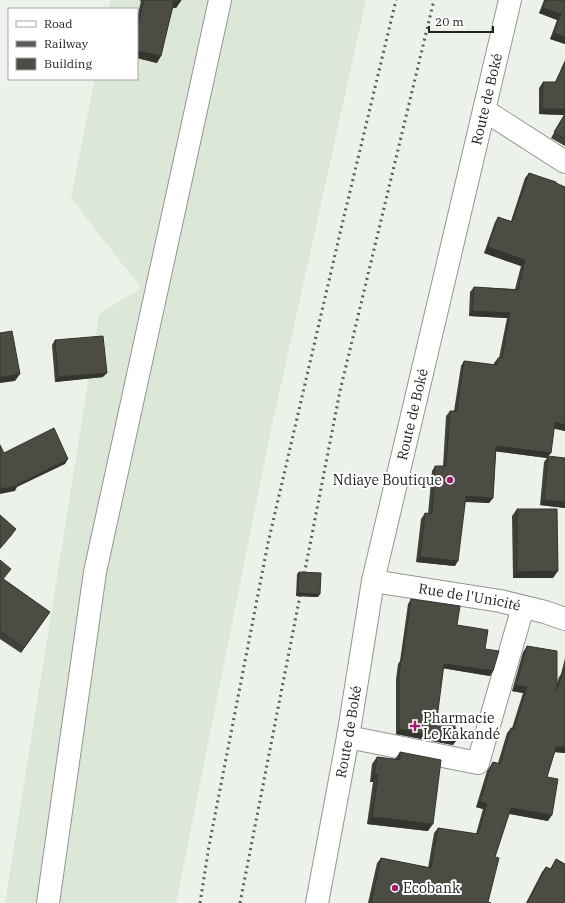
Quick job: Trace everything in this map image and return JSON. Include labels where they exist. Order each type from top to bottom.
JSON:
[{"type":"main road","points":[[48,903],[95,572],[220,0]]},
{"type":"main road","name":"Route de Boké","points":[[317,903],[348,737],[373,581],[510,0]]},
{"type":"main road","points":[[484,110],[565,162]]},
{"type":"main road","name":"Rue de l'Unicité","points":[[373,581],[500,601],[565,619]]},
{"type":"main road","points":[[348,737],[478,763],[523,607]]},
{"type":"shaded area","points":[[111,0],[366,0],[271,430],[176,903],[5,903],[99,314],[141,288],[71,198],[95,80],[138,80],[138,8],[109,8]]},
{"type":"building","points":[[144,0],[181,0],[180,2],[174,1],[161,56],[138,51],[138,27]]},
{"type":"building","points":[[546,0],[565,0],[565,37],[554,33],[561,14],[543,8]]},
{"type":"building","points":[[565,63],[565,109],[542,109],[543,82],[556,82]]},
{"type":"building","points":[[565,114],[565,139],[554,132]]},
{"type":"building","points":[[529,173],[556,182],[565,187],[565,425],[555,422],[551,453],[496,446],[493,498],[466,496],[458,561],[420,557],[425,513],[432,514],[435,466],[446,466],[450,411],[457,411],[464,361],[497,365],[498,358],[502,358],[510,313],[472,311],[474,287],[518,290],[525,260],[488,247],[498,217],[512,222]]},
{"type":"building","points":[[12,331],[20,374],[0,377],[0,333]]},
{"type":"building","points":[[103,336],[107,373],[58,377],[55,340]]},
{"type":"building","points":[[54,428],[68,459],[18,484],[18,486],[0,489],[0,445],[4,453]]},
{"type":"building","points":[[548,456],[565,458],[565,502],[544,500]]},
{"type":"building","points":[[517,509],[557,509],[558,571],[517,572]]},
{"type":"building","points":[[0,515],[16,529],[0,548]]},
{"type":"building","points":[[0,560],[11,569],[3,579],[50,612],[24,648],[0,631]]},
{"type":"building","points":[[299,572],[321,573],[320,594],[298,593]]},
{"type":"building","points":[[411,599],[460,606],[457,625],[488,630],[485,649],[499,651],[493,671],[444,664],[436,726],[455,726],[456,741],[399,729],[399,674]]},
{"type":"building","points":[[527,646],[557,651],[557,690],[565,669],[565,747],[556,747],[547,777],[558,779],[552,815],[511,808],[495,857],[499,858],[488,902],[491,903],[371,903],[381,858],[431,868],[438,828],[478,834],[487,804],[480,801],[491,766],[493,762],[500,764],[511,728],[514,729],[527,687],[516,685]]},
{"type":"building","points":[[400,752],[441,760],[433,824],[372,817],[378,775],[374,775],[377,757],[400,760]]},
{"type":"building","points":[[556,859],[565,864],[564,903],[527,903],[546,867],[551,869]]},
{"type":"railway","points":[[200,903],[209,846],[268,543],[396,0]]},
{"type":"railway","points":[[240,903],[340,391],[434,0]]},
{"type":"place","name":"Ndiaye Boutique","points":[[450,480]]},
{"type":"place","name":"Pharmacie Le Kakandé","points":[[415,726]]},
{"type":"place","name":"Ecobank","points":[[395,888]]}]
